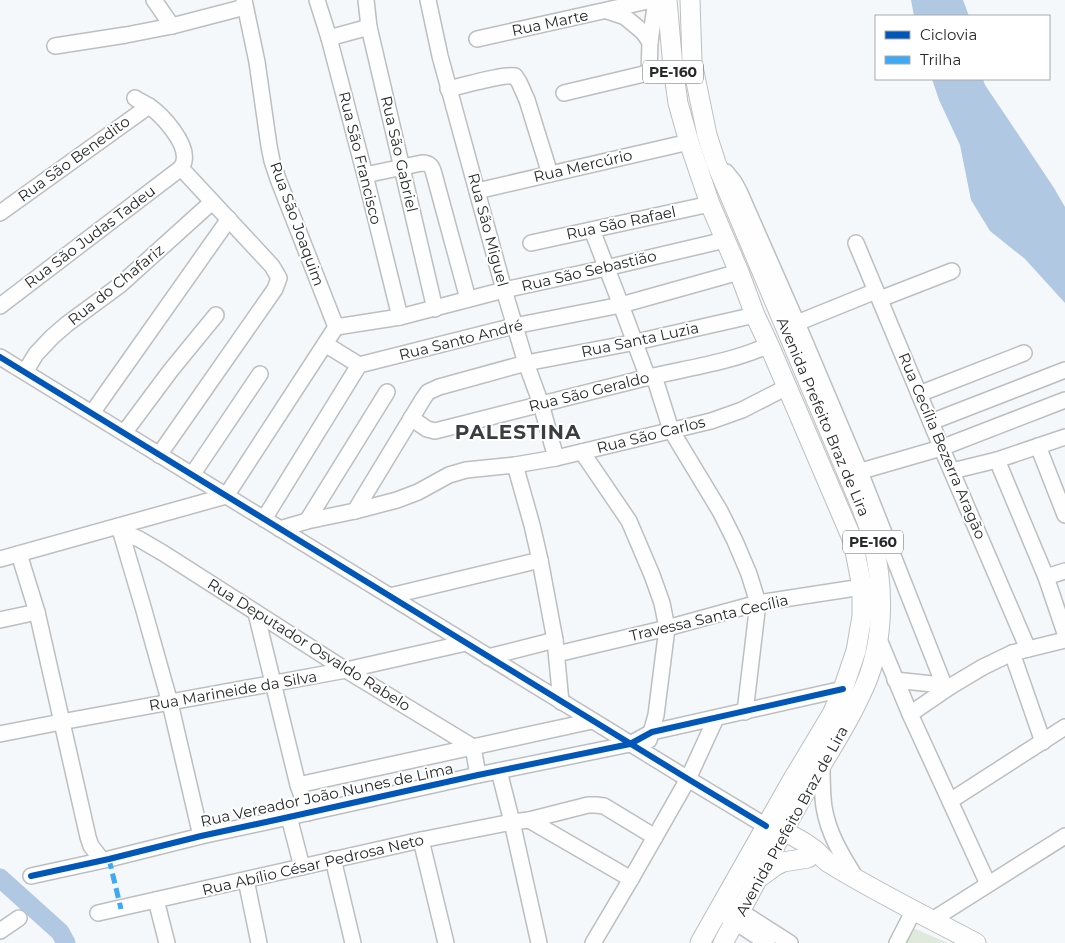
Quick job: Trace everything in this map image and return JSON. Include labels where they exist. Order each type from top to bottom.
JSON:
[{"type":"main road","name":"PE-160","points":[[667,0],[678,102],[689,142]]},
{"type":"main road","name":"Avenida Prefeito Braz de Lira","points":[[690,0],[692,62],[707,135],[716,164],[854,474],[861,506],[873,540],[879,571],[881,605],[878,637],[872,666],[846,725],[804,795],[721,904],[700,943]]},
{"type":"main road","name":"Avenida Prefeito Braz de Lira","points":[[689,142],[710,204],[755,315],[853,541],[862,587],[862,616],[856,651],[843,689],[832,714],[790,784],[776,833],[755,881],[723,943]]},
{"type":"main road","points":[[804,795],[802,819],[807,851]]},
{"type":"main road","points":[[776,833],[807,851],[821,854],[826,861],[857,879],[976,943]]},
{"type":"main road","points":[[755,881],[775,866],[807,851]]},
{"type":"street","points":[[154,0],[172,26]]},
{"type":"street","name":"Rua São Francisco","points":[[317,0],[329,38],[365,175],[400,317]]},
{"type":"street","name":"Rua São Gabriel","points":[[366,0],[369,27],[436,308]]},
{"type":"street","name":"Rua São Miguel","points":[[428,0],[448,89],[514,326],[541,404],[556,458]]},
{"type":"street","name":"Rua Marte","points":[[477,39],[652,0]]},
{"type":"street","points":[[649,74],[650,42],[656,0]]},
{"type":"street","points":[[55,46],[172,26],[244,3]]},
{"type":"street","name":"Rua São Joaquim","points":[[244,3],[257,62],[272,160],[336,328]]},
{"type":"street","points":[[607,11],[625,17],[643,32],[650,42]]},
{"type":"street","points":[[329,38],[369,27]]},
{"type":"street","points":[[564,93],[673,67]]},
{"type":"street","points":[[448,89],[495,78],[515,76],[526,100],[550,174]]},
{"type":"street","points":[[134,98],[149,106],[168,124],[182,147],[184,161],[181,168],[272,266],[279,278],[275,289],[159,455]]},
{"type":"street","name":"Rua São Benedito","points":[[0,213],[149,106]]},
{"type":"street","name":"Rua Mercúrio","points":[[477,191],[689,142]]},
{"type":"street","points":[[365,175],[422,163],[431,165],[468,300]]},
{"type":"street","points":[[716,164],[728,175],[739,191],[797,323],[854,474],[948,686]]},
{"type":"street","name":"Rua São Judas Tadeu","points":[[0,306],[181,168]]},
{"type":"street","name":"Rua do Chafariz","points":[[25,372],[36,354],[52,337],[130,276],[212,202]]},
{"type":"street","name":"Rua São Rafael","points":[[531,242],[710,204]]},
{"type":"street","points":[[92,413],[228,219]]},
{"type":"street","points":[[592,230],[671,430],[720,511],[736,541],[749,574],[758,603],[745,712]]},
{"type":"street","name":"Rua São Sebastião","points":[[336,328],[400,317],[504,290],[725,240]]},
{"type":"street","name":"Rua Cecília Bezerra Aragão","points":[[856,243],[1028,649]]},
{"type":"street","name":"Rua Santo André","points":[[359,365],[514,326],[622,304],[739,272]]},
{"type":"street","points":[[797,323],[952,272]]},
{"type":"street","points":[[124,433],[171,370],[216,315]]},
{"type":"street","name":"Rua Santa Luzia","points":[[355,511],[423,399],[433,389],[526,363],[636,342],[755,315]]},
{"type":"street","points":[[0,559],[119,528],[226,496],[336,328]]},
{"type":"street","points":[[264,519],[359,365],[325,344]]},
{"type":"street","name":"Rua São Geraldo","points":[[411,418],[428,429],[435,431],[651,377],[726,361],[769,345]]},
{"type":"street","points":[[919,394],[1024,353]]},
{"type":"street","points":[[0,357],[776,833]]},
{"type":"street","points":[[931,422],[1065,370]]},
{"type":"street","points":[[192,475],[260,374]]},
{"type":"street","name":"Rua São Carlos","points":[[280,529],[408,496],[449,475],[473,469],[515,465],[556,458],[726,416],[787,387]]},
{"type":"street","points":[[307,521],[387,392]]},
{"type":"street","points":[[854,474],[942,448],[1065,400]]},
{"type":"street","points":[[952,471],[997,460],[1065,437]]},
{"type":"street","points":[[1038,446],[1065,515]]},
{"type":"street","points":[[582,452],[630,522],[642,548],[662,603],[667,628],[656,715],[644,753]]},
{"type":"street","points":[[997,460],[1046,577],[1065,633]]},
{"type":"street","points":[[515,465],[540,560],[556,647],[561,702]]},
{"type":"street","points":[[119,528],[170,702],[201,836]]},
{"type":"street","name":"Rua Deputador Osvaldo Rabelo","points":[[119,528],[163,553],[346,670],[473,747]]},
{"type":"street","points":[[19,554],[37,612],[88,837],[91,846],[102,860]]},
{"type":"street","points":[[390,596],[540,560]]},
{"type":"street","points":[[1046,577],[1065,571]]},
{"type":"street","name":"Travessa Santa Cecília","points":[[488,657],[667,628],[758,603],[862,587]]},
{"type":"street","points":[[0,620],[37,612]]},
{"type":"street","points":[[256,613],[298,785],[308,813]]},
{"type":"street","points":[[878,637],[910,714],[988,884]]},
{"type":"street","points":[[910,714],[948,686],[982,667],[1012,653],[1065,640]]},
{"type":"street","name":"Rua Marineide da Silva","points":[[0,734],[346,670],[466,643]]},
{"type":"street","points":[[1012,653],[1043,742]]},
{"type":"street","points":[[895,680],[948,686]]},
{"type":"street","name":"Rua Vereador João Nunes de Lima","points":[[31,876],[499,770],[630,744],[652,732],[843,689]]},
{"type":"street","points":[[593,943],[688,780],[716,718]]},
{"type":"street","points":[[298,785],[592,721]]},
{"type":"street","points":[[950,801],[1065,727]]},
{"type":"street","points":[[473,747],[478,775]]},
{"type":"street","points":[[822,764],[826,818],[837,847],[857,879]]},
{"type":"street","points":[[499,770],[540,943]]},
{"type":"street","name":"Rua Abílio César Pedrosa Neto","points":[[98,913],[421,840],[529,820],[596,805],[604,806],[655,837]]},
{"type":"street","points":[[289,817],[302,867]]},
{"type":"street","points":[[529,820],[631,880]]},
{"type":"street","points":[[932,920],[1065,836]]},
{"type":"street","points":[[421,840],[446,943]]},
{"type":"street","points":[[1051,844],[1065,852]]},
{"type":"street","points":[[333,860],[353,943]]},
{"type":"street","points":[[246,880],[260,943]]},
{"type":"street","points":[[156,900],[167,943]]},
{"type":"street","points":[[721,904],[738,916],[767,943]]},
{"type":"street","points":[[897,943],[914,910]]},
{"type":"street","points":[[738,916],[790,943]]},
{"type":"street","points":[[0,931],[19,918]]},
{"type":"shaded area","points":[[913,928],[948,943],[906,943]]},
{"type":"water","points":[[911,0],[963,0],[969,15],[914,15]]},
{"type":"water","points":[[932,80],[983,80],[1054,188],[1065,207],[1065,303],[1025,259],[990,231],[971,200],[960,145],[939,100]]},
{"type":"waterway","points":[[0,878],[60,932],[66,943]]},
{"type":"marked path","points":[[109,859],[121,909]]},
{"type":"cycle path","points":[[0,357],[766,826]]},
{"type":"cycle path","points":[[31,876],[201,836],[478,775],[630,744],[652,732],[843,689]]},
{"type":"district","name":"PALESTINA","points":[[518,432]]}]
